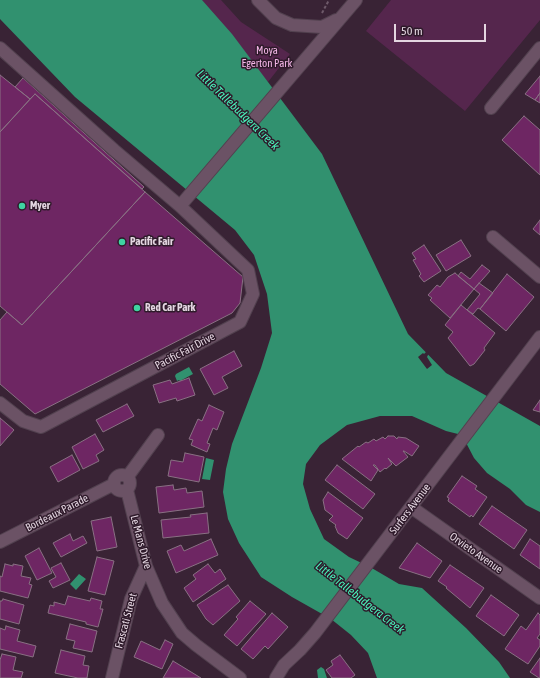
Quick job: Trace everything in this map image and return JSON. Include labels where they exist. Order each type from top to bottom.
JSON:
[{"type":"street","points":[[258,0],[276,18],[292,25],[301,27],[322,27],[339,18]]},
{"type":"street","points":[[180,206],[354,1]]},
{"type":"street","name":"Pacific Fair Drive","points":[[0,48],[114,150],[180,206],[248,270],[253,294],[240,322],[41,426],[24,421],[0,403]]},
{"type":"street","points":[[491,108],[540,48]]},
{"type":"street","points":[[493,237],[540,277]]},
{"type":"street","name":"Surfers Avenue","points":[[276,678],[284,665],[315,633],[540,337]]},
{"type":"street","points":[[128,476],[158,435]]},
{"type":"street","points":[[124,474],[128,476],[131,483],[127,490],[119,490],[114,484],[116,477],[124,474]]},
{"type":"street","name":"Bordeaux Parade","points":[[0,542],[114,484]]},
{"type":"street","name":"Le Mans Drive","points":[[127,490],[146,566],[162,603],[182,633],[240,678]]},
{"type":"street","name":"Orvieto Avenue","points":[[411,507],[540,598]]},
{"type":"street","name":"Frascati Street","points":[[112,678],[131,599],[146,566]]},
{"type":"path","points":[[319,17],[329,0]]},
{"type":"green space","name":"Moya Egerton Park","points":[[201,0],[221,0],[241,22],[290,54],[268,82]]},
{"type":"green space","points":[[391,0],[540,0],[540,20],[465,111],[366,31]]},
{"type":"water","name":"Little Tallebudgera Creek","points":[[0,0],[202,0],[232,34],[322,154],[408,334],[446,373],[540,426],[540,512],[526,505],[510,489],[487,473],[474,458],[462,435],[446,431],[412,416],[380,416],[347,425],[320,445],[306,464],[303,484],[310,509],[324,539],[349,557],[399,584],[422,588],[466,628],[499,662],[510,678],[377,678],[368,653],[351,635],[331,619],[292,597],[261,577],[239,543],[228,519],[223,492],[226,469],[232,444],[261,368],[272,333],[267,294],[254,255],[235,230],[75,97],[0,19]]},
{"type":"water","points":[[189,367],[193,374],[180,381],[177,381],[175,376],[176,374]]},
{"type":"water","points":[[206,458],[214,460],[210,480],[202,479]]},
{"type":"water","points":[[79,574],[86,579],[76,590],[70,584]]},
{"type":"water","points":[[321,667],[324,669],[327,678],[318,678],[317,670]]},
{"type":"pier","points":[[427,351],[429,353],[427,357],[432,365],[427,369],[418,357]]},
{"type":"building","points":[[0,75],[30,99],[0,132]]},
{"type":"building","points":[[540,76],[540,93],[535,100],[525,94]]},
{"type":"building","points":[[23,78],[144,187],[142,189],[35,94],[30,99],[15,87]]},
{"type":"building","points":[[540,93],[540,103],[535,100]]},
{"type":"building","points":[[35,94],[145,192],[22,325],[0,306],[0,132]]},
{"type":"building","points":[[524,116],[540,130],[540,175],[502,140]]},
{"type":"building","name":"Red Car Park","points":[[145,192],[243,277],[240,303],[232,313],[35,414],[0,384],[0,320],[7,312],[22,325]]},
{"type":"building","points":[[540,220],[540,235],[533,229]]},
{"type":"building","points":[[461,240],[471,256],[446,271],[436,255]]},
{"type":"building","points":[[424,245],[441,271],[424,282],[419,276],[421,274],[413,260],[416,259],[412,253]]},
{"type":"building","points":[[482,265],[490,271],[474,289],[458,276],[461,272],[470,279]]},
{"type":"building","points":[[455,273],[474,289],[450,318],[430,300],[432,298],[428,295],[437,285],[440,287],[448,277]]},
{"type":"building","points":[[507,274],[534,297],[506,331],[480,309]]},
{"type":"building","points":[[479,283],[493,293],[480,309],[478,308],[473,314],[467,310],[480,294],[474,289]]},
{"type":"building","points":[[461,305],[495,333],[484,348],[485,350],[474,364],[470,366],[448,338],[453,332],[445,325]]},
{"type":"building","points":[[234,351],[242,366],[222,377],[228,388],[214,395],[200,369]]},
{"type":"building","points":[[189,378],[195,395],[177,401],[176,398],[159,403],[153,385],[170,380],[172,384]]},
{"type":"building","points":[[540,400],[540,412],[533,410]]},
{"type":"building","points":[[127,404],[134,416],[103,432],[96,420]]},
{"type":"building","points":[[209,405],[224,412],[217,430],[213,428],[207,443],[210,444],[207,452],[191,445],[193,440],[189,439],[198,419],[202,421]]},
{"type":"building","points":[[0,418],[14,430],[0,446]]},
{"type":"building","points":[[95,434],[104,450],[96,455],[99,461],[83,469],[72,447]]},
{"type":"building","points":[[388,436],[394,436],[397,439],[398,437],[406,438],[419,446],[412,456],[403,451],[408,457],[396,466],[388,458],[392,464],[380,472],[375,465],[373,465],[378,470],[371,481],[342,459],[358,446],[359,447],[366,442],[368,443],[374,439],[376,441],[383,437],[385,439]]},
{"type":"building","points":[[185,453],[204,457],[199,482],[168,476],[171,460],[183,462]]},
{"type":"building","points":[[72,455],[80,470],[58,482],[50,467]]},
{"type":"building","points":[[337,465],[375,494],[363,509],[325,480]]},
{"type":"building","points":[[462,476],[477,486],[475,489],[487,497],[473,517],[471,515],[470,517],[448,501],[449,498],[447,497]]},
{"type":"building","points":[[173,485],[174,490],[186,488],[187,493],[202,491],[204,507],[159,513],[156,487]]},
{"type":"building","points":[[328,492],[363,518],[347,539],[338,533],[335,526],[336,525],[329,520],[333,516],[325,510],[323,500]]},
{"type":"building","points":[[492,506],[527,530],[514,549],[479,524]]},
{"type":"building","points":[[207,513],[209,533],[163,538],[161,520],[191,517],[190,515]]},
{"type":"building","points":[[111,517],[117,547],[97,551],[91,521]]},
{"type":"building","points":[[70,534],[73,541],[83,536],[87,543],[61,557],[53,543]]},
{"type":"building","points":[[211,539],[218,555],[176,573],[167,551],[181,545],[184,551]]},
{"type":"building","points":[[530,539],[540,546],[540,569],[520,555]]},
{"type":"building","points":[[417,543],[442,561],[430,578],[399,568]]},
{"type":"building","points":[[39,548],[52,573],[37,580],[25,556]]},
{"type":"building","points":[[97,557],[114,561],[105,595],[88,591]]},
{"type":"building","points":[[61,563],[70,580],[53,588],[49,581],[56,577],[51,568]]},
{"type":"building","points":[[5,564],[23,566],[21,576],[31,578],[29,584],[32,585],[28,598],[0,591],[0,576],[2,577]]},
{"type":"building","points":[[208,564],[215,573],[220,569],[226,579],[193,602],[184,588],[196,579],[193,575]]},
{"type":"building","points":[[450,565],[484,588],[470,608],[446,588],[447,587],[438,581]]},
{"type":"building","points":[[228,585],[240,601],[213,625],[206,619],[197,605]]},
{"type":"building","points":[[491,595],[519,615],[504,636],[476,616]]},
{"type":"building","points":[[68,596],[90,601],[91,598],[102,601],[100,609],[103,609],[98,627],[86,624],[86,622],[48,613],[50,605],[54,606],[54,602],[65,605]]},
{"type":"building","points":[[3,599],[24,605],[19,624],[0,619],[0,601]]},
{"type":"building","points":[[250,601],[266,614],[237,646],[224,635],[238,619],[236,617]]},
{"type":"building","points":[[272,613],[288,627],[268,649],[265,646],[253,659],[241,649]]},
{"type":"building","points":[[538,613],[540,615],[540,634],[537,638],[540,640],[540,646],[528,664],[505,649],[521,626],[526,630]]},
{"type":"building","points":[[70,624],[97,631],[92,652],[73,648],[75,641],[66,639]]},
{"type":"building","points":[[6,626],[20,630],[17,641],[36,646],[33,657],[0,649],[0,628],[5,630]]},
{"type":"building","points":[[165,640],[173,644],[162,669],[134,657],[141,641],[160,650]]},
{"type":"building","points":[[61,650],[85,656],[83,665],[89,666],[87,678],[78,678],[55,673]]},
{"type":"building","points":[[2,654],[16,657],[13,670],[23,672],[21,678],[0,678],[0,660]]},
{"type":"building","points":[[340,655],[355,675],[351,678],[332,678],[326,670],[333,665],[331,661]]},
{"type":"building","points":[[540,658],[540,678],[539,678],[530,672]]},
{"type":"building","points":[[173,661],[201,678],[163,678]]},
{"type":"place","name":"Myer","points":[[22,206]]},
{"type":"place","name":"Pacific Fair","points":[[122,242]]},
{"type":"place","name":"Red Car Park","points":[[137,308]]}]
